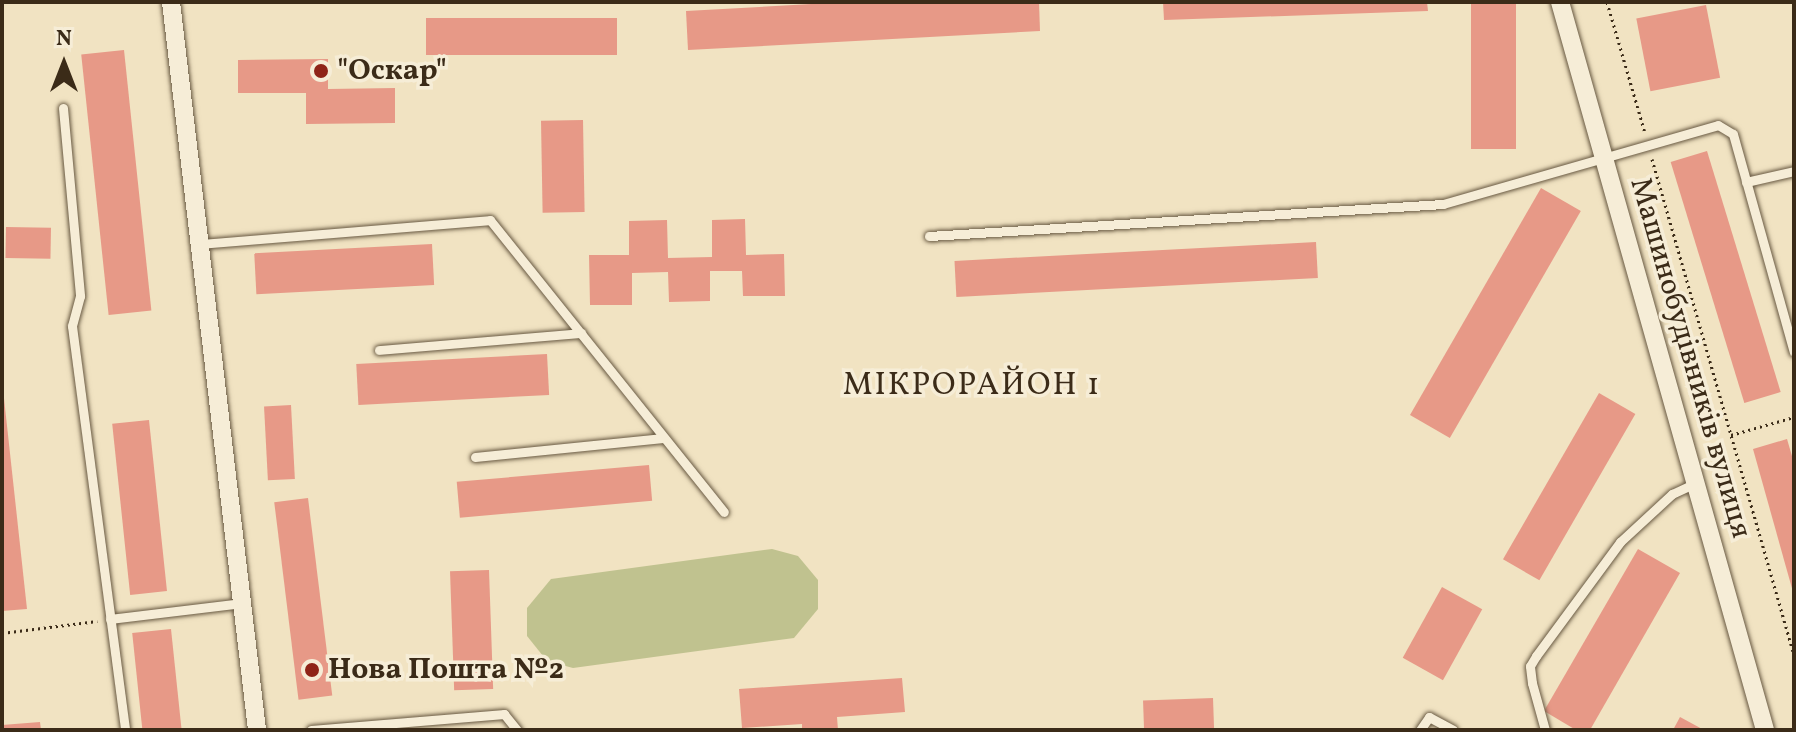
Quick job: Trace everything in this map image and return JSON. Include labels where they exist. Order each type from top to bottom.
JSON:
[{"type":"street","points":[[171,2],[257,730]]},
{"type":"street","name":"Машинобудівників вулиця","points":[[1560,2],[1765,730]]},
{"type":"lane","points":[[63,108],[80,296],[72,326],[125,730]]},
{"type":"lane","points":[[929,236],[1390,211],[1443,204],[1718,125],[1733,134],[1794,352]]},
{"type":"lane","points":[[1746,182],[1794,171]]},
{"type":"lane","points":[[200,244],[490,220],[724,512]]},
{"type":"lane","points":[[379,350],[581,333]]},
{"type":"lane","points":[[475,457],[663,438]]},
{"type":"lane","points":[[1545,730],[1531,675],[1536,656],[1620,542],[1672,494],[1696,483]]},
{"type":"lane","points":[[110,619],[242,603]]},
{"type":"lane","points":[[311,730],[504,714],[517,730]]},
{"type":"lane","points":[[1420,730],[1429,717],[1453,730]]},
{"type":"path","points":[[1607,2],[1646,136]]},
{"type":"path","points":[[1650,151],[1794,655]]},
{"type":"path","points":[[1731,435],[1794,417]]},
{"type":"path","points":[[2,633],[110,619]]},
{"type":"green space","points":[[772,549],[798,556],[818,580],[818,609],[794,638],[573,668],[547,661],[527,636],[527,608],[551,579]]},
{"type":"building","points":[[847,2],[1039,2],[1040,31],[688,50],[686,11]]},
{"type":"building","points":[[1163,2],[1427,2],[1428,11],[1164,20]]},
{"type":"building","points":[[1471,2],[1516,2],[1516,149],[1471,149]]},
{"type":"building","points":[[1706,5],[1720,78],[1650,91],[1636,19]]},
{"type":"building","points":[[426,18],[617,18],[617,55],[426,55]]},
{"type":"building","points":[[124,50],[151,311],[109,315],[81,54]]},
{"type":"building","points":[[328,59],[328,89],[395,88],[395,123],[306,124],[306,93],[238,93],[238,60]]},
{"type":"building","points":[[583,120],[585,212],[543,213],[541,121]]},
{"type":"building","points":[[1707,151],[1781,392],[1744,403],[1671,162]]},
{"type":"building","points":[[1541,188],[1581,211],[1450,438],[1410,415]]},
{"type":"building","points":[[745,219],[746,255],[784,254],[785,296],[743,296],[742,271],[710,271],[710,301],[669,302],[668,272],[632,273],[632,305],[590,305],[589,255],[629,255],[629,221],[667,220],[668,258],[712,257],[712,220]]},
{"type":"building","points":[[6,227],[51,228],[50,259],[5,258]]},
{"type":"building","points":[[1316,242],[1318,278],[956,297],[954,261]]},
{"type":"building","points":[[432,244],[434,285],[256,294],[254,253]]},
{"type":"building","points":[[547,354],[549,395],[358,405],[356,364]]},
{"type":"building","points":[[2,380],[27,609],[2,611]]},
{"type":"building","points":[[1599,393],[1635,414],[1539,580],[1503,559]]},
{"type":"building","points":[[291,405],[295,479],[268,480],[264,406]]},
{"type":"building","points":[[149,420],[167,591],[130,595],[112,424]]},
{"type":"building","points":[[1787,439],[1794,463],[1793,592],[1753,449]]},
{"type":"building","points":[[649,465],[652,501],[460,518],[457,482]]},
{"type":"building","points":[[308,498],[332,696],[299,700],[274,502]]},
{"type":"building","points":[[1638,549],[1680,573],[1590,730],[1576,730],[1544,711]]},
{"type":"building","points":[[489,570],[493,689],[454,690],[450,571]]},
{"type":"building","points":[[1442,587],[1482,609],[1443,680],[1403,658]]},
{"type":"building","points":[[171,629],[182,730],[142,730],[132,633]]},
{"type":"building","points":[[902,678],[905,712],[837,717],[838,730],[802,730],[802,724],[742,728],[739,689]]},
{"type":"building","points":[[1213,698],[1214,730],[1144,730],[1143,700]]},
{"type":"building","points":[[1680,717],[1704,730],[1673,730]]},
{"type":"building","points":[[40,722],[41,730],[2,730],[2,725]]},
{"type":"place","name":"\"Оскар\"","points":[[321,71]]},
{"type":"place","name":"Нова Пошта №2","points":[[312,670]]},
{"type":"district","name":"МІКРОРАЙОН 1","points":[[972,386]]}]
